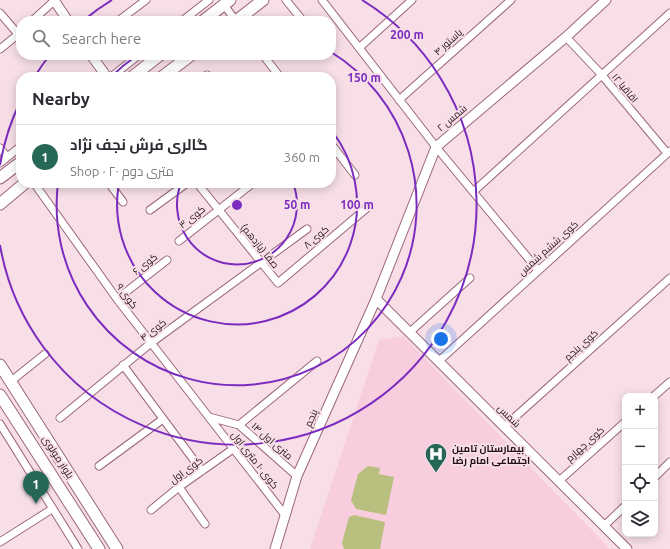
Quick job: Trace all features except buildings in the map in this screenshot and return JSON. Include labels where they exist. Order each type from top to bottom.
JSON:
[{"type":"main road","points":[[242,16],[263,0]]},
{"type":"main road","points":[[209,16],[227,2]]},
{"type":"main road","points":[[138,72],[154,60]]},
{"type":"main road","points":[[169,72],[184,60]]},
{"type":"main road","points":[[0,178],[16,166]]},
{"type":"main road","points":[[0,204],[19,188]]},
{"type":"main road","name":"بلوار مولوی","points":[[0,365],[117,549]]},
{"type":"main road","name":"بلوار مولوی","points":[[0,395],[99,549]]},
{"type":"street","points":[[37,16],[54,0],[65,16]]},
{"type":"street","points":[[125,16],[146,0]]},
{"type":"street","points":[[188,16],[208,0]]},
{"type":"street","points":[[286,0],[299,16]]},
{"type":"street","points":[[322,0],[334,16]]},
{"type":"street","points":[[359,48],[412,0]]},
{"type":"street","name":"پاستور ۴","points":[[399,100],[511,0]]},
{"type":"street","name":"شمس ۲","points":[[376,298],[436,147],[566,37],[606,0]]},
{"type":"street","points":[[227,2],[234,16]]},
{"type":"street","points":[[0,13],[16,30]]},
{"type":"street","points":[[473,192],[601,74],[670,13]]},
{"type":"street","points":[[336,18],[436,147],[538,270]]},
{"type":"street","points":[[0,49],[16,36]]},
{"type":"street","name":"اقاقیا ۱۲","points":[[566,37],[601,74],[669,152]]},
{"type":"street","points":[[95,60],[103,72]]},
{"type":"street","points":[[117,72],[133,60]]},
{"type":"street","points":[[267,60],[276,72]]},
{"type":"street","points":[[0,148],[7,157]]},
{"type":"street","points":[[0,163],[16,150]]},
{"type":"street","points":[[336,150],[355,175]]},
{"type":"street","name":"کوی ششم شمس","points":[[439,361],[669,152]]},
{"type":"street","name":"کوی ۹","points":[[38,188],[117,299],[209,417]]},
{"type":"street","points":[[113,188],[123,202]]},
{"type":"street","points":[[150,210],[180,188]]},
{"type":"street","name":"صفا (یازدهم)","points":[[201,188],[278,283]]},
{"type":"street","points":[[218,210],[247,188]]},
{"type":"street","name":"کوی ۸","points":[[278,283],[368,207]]},
{"type":"street","name":"کوی ۳","points":[[178,241],[218,210]]},
{"type":"street","points":[[261,262],[307,229]]},
{"type":"street","name":"کوی ۶","points":[[117,299],[167,260]]},
{"type":"street","name":"کوی ۴","points":[[60,418],[151,343],[261,262]]},
{"type":"street","points":[[410,332],[470,278]]},
{"type":"street","name":"کوی پنجم","points":[[504,427],[670,278]]},
{"type":"street","name":"شمس","points":[[376,298],[627,549]]},
{"type":"street","name":"پنجم","points":[[275,549],[297,476],[376,298]]},
{"type":"street","points":[[10,382],[45,354]]},
{"type":"street","points":[[239,425],[317,361]]},
{"type":"street","points":[[123,365],[202,471]]},
{"type":"street","points":[[657,393],[670,382]]},
{"type":"street","name":"۱۴ متری اول","points":[[209,417],[239,425],[297,476]]},
{"type":"street","name":"کوی ۱۰ متری اول","points":[[209,417],[285,515]]},
{"type":"street","points":[[99,466],[163,419]]},
{"type":"street","points":[[0,424],[78,549]]},
{"type":"street","name":"کوی چهارم","points":[[559,481],[622,425]]},
{"type":"street","name":"کوی اول","points":[[151,510],[233,449]]},
{"type":"street","points":[[658,474],[670,462]]},
{"type":"street","points":[[179,488],[205,524]]},
{"type":"street","points":[[0,542],[52,509]]},
{"type":"street","points":[[604,526],[622,509]]},
{"type":"shaded area","name":"بیمارستان تامین اجتماعی امام رضا","points":[[403,336],[610,549],[310,549],[379,340]]},
{"type":"green space","points":[[368,466],[380,468],[379,474],[394,477],[386,515],[356,509],[351,500],[358,474]]},
{"type":"green space","points":[[354,515],[385,522],[380,549],[344,549],[342,543],[349,517]]},
{"type":"place","name":"بیمارستان تامین اجتماعی امام رضا","points":[[436,474]]},
{"type":"place","name":"گالری فرش نجف نژاد","points":[[36,504]]}]
